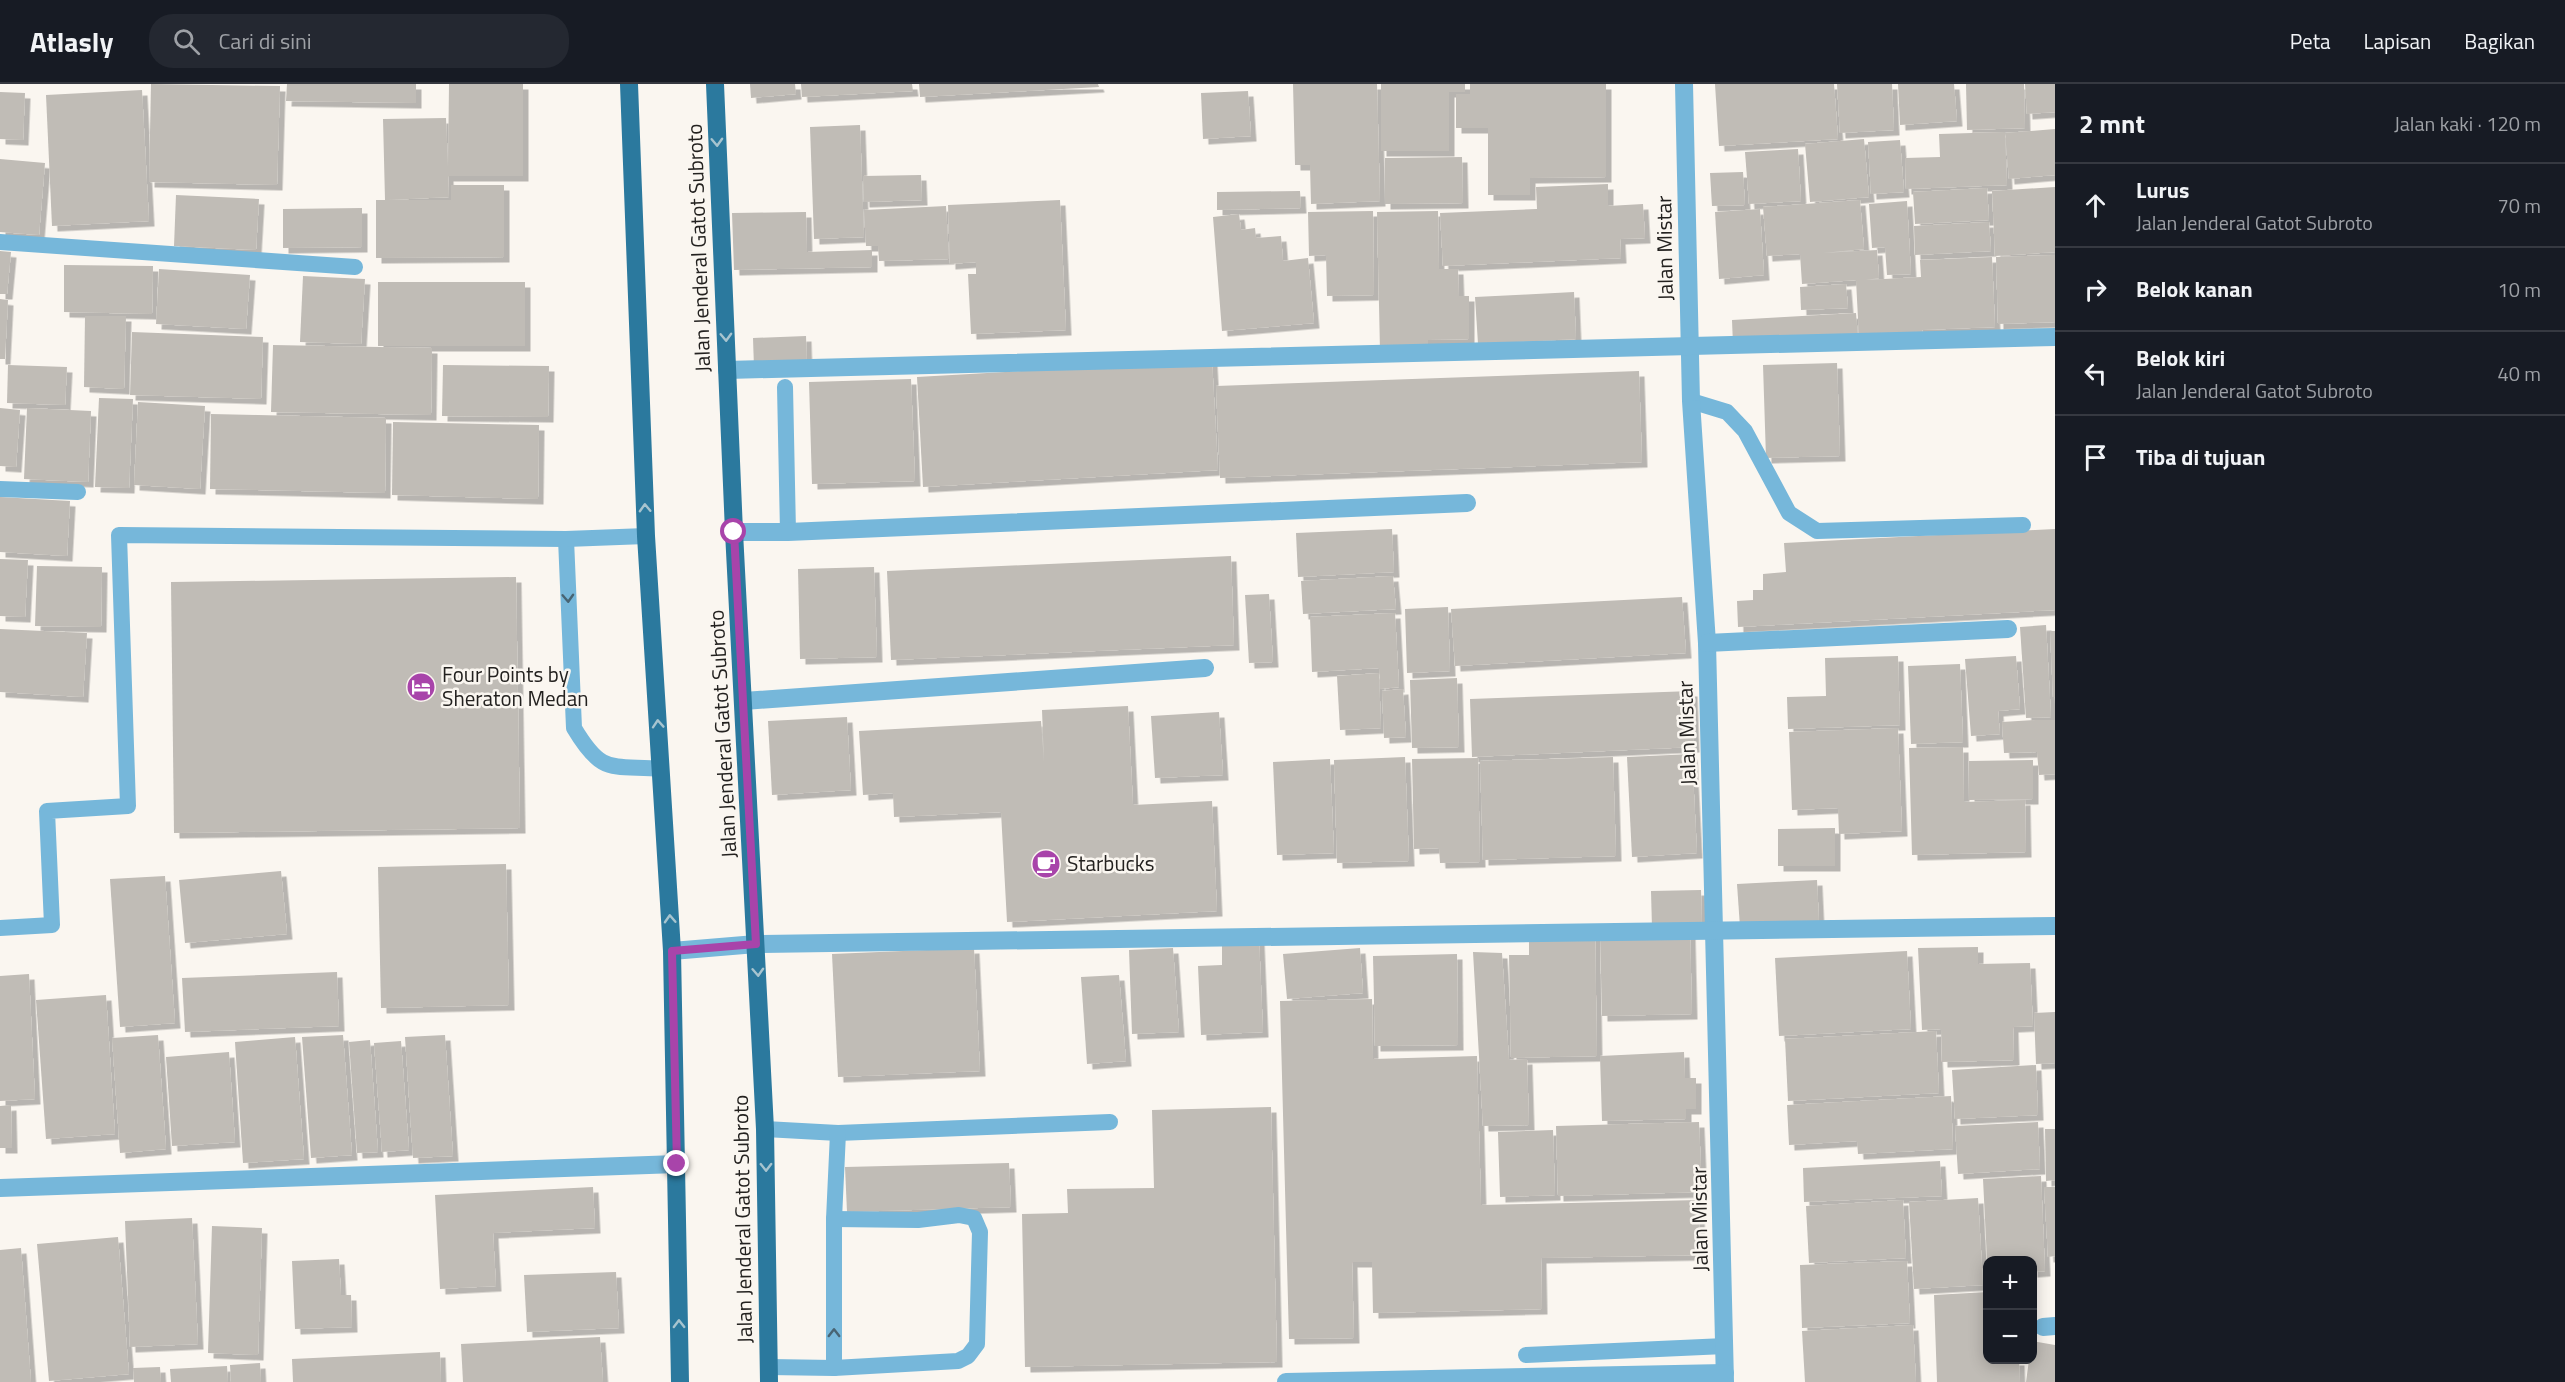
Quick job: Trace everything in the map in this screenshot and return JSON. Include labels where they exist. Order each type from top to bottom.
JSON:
[{"type":"main road","points":[[629,84],[646,536],[672,951],[680,1382]]},
{"type":"main road","name":"Jalan Jenderal Gatot Subroto","points":[[715,84],[734,532],[765,1129],[769,1375]]},
{"type":"street","name":"Jalan Mistar","points":[[1684,84],[1691,401],[1707,643],[1725,1378]]},
{"type":"street","points":[[727,370],[1690,348],[2055,337]]},
{"type":"street","points":[[734,532],[788,532],[1467,503]]},
{"type":"street","points":[[1707,643],[2008,629]]},
{"type":"street","points":[[744,700],[1205,668]]},
{"type":"street","points":[[672,951],[756,944],[2055,926]]},
{"type":"street","points":[[0,1188],[677,1164]]},
{"type":"street","points":[[1286,1382],[1725,1378]]},
{"type":"lane","points":[[0,242],[355,267]]},
{"type":"lane","points":[[785,387],[788,532]]},
{"type":"lane","points":[[1691,401],[1727,412],[1745,431],[1789,513],[1817,531],[2023,525]]},
{"type":"lane","points":[[0,489],[78,492]]},
{"type":"lane","points":[[0,928],[52,925],[47,811],[128,806],[119,535],[566,540],[646,536]]},
{"type":"lane","points":[[566,540],[574,728],[589,752],[602,764],[661,769]]},
{"type":"lane","points":[[765,1129],[838,1132],[1110,1122]]},
{"type":"lane","points":[[834,1368],[834,1219],[838,1132]]},
{"type":"lane","points":[[769,1375],[834,1368],[958,1361],[968,1356],[977,1344],[981,1232],[974,1218],[959,1215],[918,1220],[834,1219]]},
{"type":"lane","points":[[1526,1355],[1725,1346]]},
{"type":"building","points":[[151,84],[280,86],[277,185],[149,182]]},
{"type":"building","points":[[287,84],[416,84],[416,103],[286,101]]},
{"type":"building","points":[[449,84],[523,84],[523,176],[448,176],[449,197],[389,200],[451,200],[451,185],[504,185],[504,257],[376,258],[376,200],[385,200],[383,119],[446,118],[448,167]]},
{"type":"building","points":[[750,84],[795,84],[796,94],[751,98]]},
{"type":"building","points":[[801,84],[912,84],[913,91],[802,97]]},
{"type":"building","points":[[919,84],[1098,84],[1099,87],[920,97]]},
{"type":"building","points":[[1293,84],[1377,84],[1380,201],[1311,204],[1310,165],[1295,165]]},
{"type":"building","points":[[1381,84],[1465,84],[1465,92],[1449,92],[1449,151],[1381,151]]},
{"type":"building","points":[[1470,84],[1606,84],[1606,177],[1530,178],[1530,195],[1488,195],[1488,128],[1456,128],[1456,94],[1470,94]]},
{"type":"building","points":[[1715,84],[1834,84],[1838,139],[1719,146]]},
{"type":"building","points":[[1837,84],[1892,84],[1894,130],[1840,133]]},
{"type":"building","points":[[1898,84],[1954,84],[1957,121],[1900,125]]},
{"type":"building","points":[[1966,84],[2024,84],[2025,128],[1967,130]]},
{"type":"building","points":[[2025,84],[2055,84],[2055,112],[2027,114]]},
{"type":"building","points":[[142,90],[149,221],[52,226],[46,95]]},
{"type":"building","points":[[1248,91],[1251,136],[1203,139],[1201,93]]},
{"type":"building","points":[[0,92],[25,93],[23,140],[0,139]]},
{"type":"building","points":[[860,125],[864,237],[814,239],[810,127]]},
{"type":"building","points":[[2055,129],[2055,175],[2009,179],[2005,133]]},
{"type":"building","points":[[2005,132],[2007,185],[1906,189],[1905,158],[1940,157],[1939,134]]},
{"type":"building","points":[[1864,139],[1869,197],[1810,202],[1805,144]]},
{"type":"building","points":[[1900,140],[1904,192],[1871,194],[1868,142]]},
{"type":"building","points":[[1798,149],[1801,201],[1749,204],[1745,152]]},
{"type":"building","points":[[1462,157],[1463,203],[1385,204],[1385,158]]},
{"type":"building","points":[[0,159],[45,163],[39,235],[0,232]]},
{"type":"building","points":[[1743,172],[1745,205],[1712,206],[1710,173]]},
{"type":"building","points":[[921,175],[922,200],[864,202],[863,176]]},
{"type":"building","points":[[1608,184],[1608,206],[1643,204],[1645,238],[1620,239],[1621,258],[1443,266],[1440,213],[1537,209],[1536,187]]},
{"type":"building","points":[[2055,187],[2055,252],[1995,256],[1992,191]]},
{"type":"building","points":[[1987,188],[1989,220],[1915,224],[1913,192]]},
{"type":"building","points":[[1300,191],[1301,208],[1217,210],[1217,192]]},
{"type":"building","points":[[176,195],[259,199],[256,250],[174,246]]},
{"type":"building","points":[[1060,200],[1066,330],[971,334],[968,274],[976,274],[976,262],[950,264],[948,205]]},
{"type":"building","points":[[1860,200],[1864,249],[1823,253],[1877,250],[1879,278],[1866,280],[1921,277],[1920,260],[1992,257],[1995,327],[1922,330],[1923,334],[1859,338],[1856,280],[1802,284],[1800,254],[1767,256],[1763,207]]},
{"type":"building","points":[[1907,201],[1911,274],[1887,275],[1885,247],[1872,248],[1869,204]]},
{"type":"building","points":[[946,206],[949,259],[879,261],[878,246],[866,246],[864,210]]},
{"type":"building","points":[[362,208],[362,247],[283,248],[283,209]]},
{"type":"building","points":[[1760,209],[1764,275],[1719,279],[1715,212]]},
{"type":"building","points":[[1373,211],[1374,295],[1327,296],[1326,255],[1309,256],[1308,212]]},
{"type":"building","points":[[1438,211],[1439,269],[1458,269],[1459,296],[1469,296],[1469,339],[1428,340],[1428,350],[1380,351],[1377,212]]},
{"type":"building","points":[[806,212],[807,252],[872,250],[872,267],[734,270],[732,213]]},
{"type":"building","points":[[1239,214],[1241,230],[1255,228],[1256,238],[1281,236],[1283,261],[1308,258],[1314,323],[1222,331],[1213,217]]},
{"type":"building","points":[[1989,222],[1991,251],[1915,255],[1914,226]]},
{"type":"building","points":[[0,251],[11,252],[7,294],[0,294]]},
{"type":"building","points":[[2055,255],[2055,322],[1998,324],[1996,257]]},
{"type":"building","points":[[64,265],[153,266],[152,314],[64,312]]},
{"type":"building","points":[[159,269],[250,275],[246,329],[156,324]]},
{"type":"building","points":[[303,276],[365,279],[361,344],[300,342]]},
{"type":"building","points":[[378,282],[525,282],[525,346],[378,346]]},
{"type":"building","points":[[1846,284],[1848,308],[1801,310],[1800,287]]},
{"type":"building","points":[[1574,292],[1576,339],[1478,344],[1475,297]]},
{"type":"building","points":[[0,299],[8,300],[5,359],[0,359]]},
{"type":"building","points":[[1856,313],[1858,338],[1733,345],[1732,320]]},
{"type":"building","points":[[85,316],[126,316],[124,389],[84,387]]},
{"type":"building","points":[[132,332],[263,337],[261,399],[130,395]]},
{"type":"building","points":[[806,336],[807,366],[754,368],[753,338]]},
{"type":"building","points":[[273,345],[432,348],[431,415],[271,412]]},
{"type":"building","points":[[1212,360],[1218,470],[923,487],[917,377]]},
{"type":"building","points":[[1837,363],[1840,456],[1766,458],[1763,365]]},
{"type":"building","points":[[8,365],[67,367],[65,405],[7,403]]},
{"type":"building","points":[[443,365],[549,366],[548,417],[442,416]]},
{"type":"building","points":[[1639,371],[1642,462],[1220,478],[1216,386]]},
{"type":"building","points":[[911,379],[915,481],[812,484],[809,382]]},
{"type":"building","points":[[99,398],[133,399],[129,488],[95,487]]},
{"type":"building","points":[[138,402],[205,406],[200,489],[134,485]]},
{"type":"building","points":[[0,408],[20,410],[16,467],[0,466]]},
{"type":"building","points":[[27,408],[91,411],[88,482],[24,479]]},
{"type":"building","points":[[211,414],[386,418],[385,493],[210,489]]},
{"type":"building","points":[[393,422],[539,425],[538,499],[392,495]]},
{"type":"building","points":[[0,497],[70,501],[67,556],[0,552]]},
{"type":"building","points":[[1392,529],[1394,572],[1298,577],[1296,533]]},
{"type":"building","points":[[2055,529],[2055,610],[1738,627],[1737,601],[1753,600],[1753,590],[1763,590],[1763,574],[1786,572],[1784,543]]},
{"type":"building","points":[[1231,556],[1234,645],[891,660],[887,571]]},
{"type":"building","points":[[0,559],[28,560],[25,617],[0,616]]},
{"type":"building","points":[[37,566],[102,567],[101,627],[35,626]]},
{"type":"building","points":[[874,567],[877,657],[800,659],[798,569]]},
{"type":"building","points":[[1393,576],[1396,609],[1303,614],[1301,581]]},
{"type":"building","points":[[516,577],[520,828],[174,833],[171,582]]},
{"type":"building","points":[[1269,594],[1273,662],[1249,663],[1245,595]]},
{"type":"building","points":[[1682,597],[1686,653],[1455,666],[1451,609]]},
{"type":"building","points":[[1448,607],[1450,671],[1407,673],[1405,609]]},
{"type":"building","points":[[1395,613],[1399,687],[1380,689],[1379,668],[1312,672],[1310,617]]},
{"type":"building","points":[[2046,625],[2051,717],[2026,718],[2020,627]]},
{"type":"building","points":[[0,629],[87,633],[83,697],[0,692]]},
{"type":"building","points":[[2050,631],[2055,631],[2055,697],[2053,697]]},
{"type":"building","points":[[1898,656],[1900,725],[1788,729],[1787,697],[1826,696],[1825,658]]},
{"type":"building","points":[[2016,656],[2020,709],[1998,711],[2000,734],[1971,736],[1965,659]]},
{"type":"building","points":[[1960,664],[1963,742],[1911,744],[1908,666]]},
{"type":"building","points":[[1379,673],[1381,728],[1340,730],[1337,676]]},
{"type":"building","points":[[1457,678],[1459,747],[1412,748],[1410,680]]},
{"type":"building","points":[[1403,689],[1406,737],[1384,738],[1382,691]]},
{"type":"building","points":[[1692,691],[1694,747],[1472,757],[1470,699]]},
{"type":"building","points":[[1128,706],[1133,805],[1212,801],[1217,911],[1007,922],[1001,812],[894,817],[893,793],[863,795],[859,731],[1041,721],[1044,762],[1042,710]]},
{"type":"building","points":[[1219,712],[1223,775],[1155,778],[1151,716]]},
{"type":"building","points":[[847,717],[851,790],[772,795],[768,721]]},
{"type":"building","points":[[2055,720],[2055,774],[2039,775],[2037,752],[2004,753],[2002,722]]},
{"type":"building","points":[[1898,728],[1902,831],[1839,834],[1838,808],[1792,810],[1789,732]]},
{"type":"building","points":[[1963,747],[1964,802],[2025,800],[2026,852],[1912,855],[1909,748]]},
{"type":"building","points":[[1692,754],[1697,853],[1632,857],[1627,757]]},
{"type":"building","points":[[1405,757],[1409,861],[1337,863],[1334,760]]},
{"type":"building","points":[[1613,757],[1616,856],[1483,860],[1480,761]]},
{"type":"building","points":[[1478,758],[1480,862],[1440,863],[1439,848],[1414,849],[1412,759]]},
{"type":"building","points":[[1330,759],[1334,853],[1277,855],[1273,762]]},
{"type":"building","points":[[2033,760],[2033,799],[1969,800],[1969,761]]},
{"type":"building","points":[[1835,828],[1835,866],[1778,866],[1778,829]]},
{"type":"building","points":[[506,864],[509,1005],[381,1008],[378,867]]},
{"type":"building","points":[[281,871],[287,934],[185,943],[179,880]]},
{"type":"building","points":[[165,876],[175,1023],[120,1027],[110,879]]},
{"type":"building","points":[[1817,880],[1819,923],[1740,927],[1737,884]]},
{"type":"building","points":[[1701,890],[1702,927],[1652,928],[1651,891]]},
{"type":"building","points":[[1690,931],[1692,1014],[1602,1016],[1600,933]]},
{"type":"building","points":[[1595,932],[1597,1056],[1511,1058],[1509,955],[1529,955],[1529,933]]},
{"type":"building","points":[[1222,937],[1259,937],[1263,1032],[1201,1035],[1198,966],[1222,965]]},
{"type":"building","points":[[1978,947],[1978,964],[2030,963],[2033,1026],[2013,1027],[2014,1060],[1942,1062],[1941,1029],[1922,1030],[1918,948]]},
{"type":"building","points":[[974,948],[980,1071],[838,1077],[832,954]]},
{"type":"building","points":[[1173,948],[1179,1032],[1132,1034],[1129,950]]},
{"type":"building","points":[[1360,948],[1363,993],[1287,999],[1283,954]]},
{"type":"building","points":[[1907,951],[1911,1029],[1779,1036],[1775,958]]},
{"type":"building","points":[[1473,952],[1502,953],[1509,1060],[1527,1059],[1529,1125],[1483,1126]]},
{"type":"building","points":[[1457,954],[1458,1045],[1375,1046],[1373,956]]},
{"type":"building","points":[[337,972],[339,1026],[185,1032],[182,978]]},
{"type":"building","points":[[29,974],[35,1099],[0,1101],[0,976]]},
{"type":"building","points":[[1119,975],[1126,1061],[1087,1064],[1081,977]]},
{"type":"building","points":[[106,995],[115,1134],[46,1139],[36,1000]]},
{"type":"building","points":[[1372,999],[1373,1059],[1477,1056],[1481,1205],[1699,1200],[1700,1255],[1541,1258],[1542,1309],[1373,1313],[1372,1262],[1352,1262],[1354,1338],[1289,1339],[1280,1001]]},
{"type":"building","points":[[2055,1012],[2055,1063],[2036,1064],[2034,1013]]},
{"type":"building","points":[[1936,1031],[1939,1093],[1788,1101],[1785,1039]]},
{"type":"building","points":[[158,1035],[166,1149],[120,1153],[112,1038]]},
{"type":"building","points":[[343,1035],[352,1155],[311,1158],[302,1037]]},
{"type":"building","points":[[445,1035],[453,1156],[413,1158],[405,1037]]},
{"type":"building","points":[[295,1037],[304,1159],[243,1163],[235,1042]]},
{"type":"building","points":[[370,1040],[378,1152],[357,1153],[349,1042]]},
{"type":"building","points":[[401,1041],[409,1150],[382,1152],[374,1043]]},
{"type":"building","points":[[229,1052],[235,1142],[172,1146],[166,1057]]},
{"type":"building","points":[[1684,1052],[1685,1078],[1696,1078],[1696,1109],[1686,1109],[1686,1119],[1602,1121],[1600,1056]]},
{"type":"building","points":[[2036,1065],[2038,1115],[1955,1119],[1952,1070]]},
{"type":"building","points":[[1951,1096],[1953,1149],[1858,1154],[1857,1141],[1789,1145],[1787,1105]]},
{"type":"building","points":[[11,1105],[12,1148],[0,1148],[0,1106]]},
{"type":"building","points":[[1271,1107],[1277,1362],[1025,1367],[1022,1214],[1068,1213],[1067,1189],[1154,1188],[1152,1110]]},
{"type":"building","points":[[1699,1122],[1702,1192],[1558,1196],[1556,1126]]},
{"type":"building","points":[[2038,1122],[2040,1169],[1958,1174],[1955,1126]]},
{"type":"building","points":[[2045,1129],[2055,1129],[2055,1180],[2046,1181]]},
{"type":"building","points":[[1553,1130],[1555,1195],[1500,1197],[1498,1132]]},
{"type":"building","points":[[1940,1161],[1942,1196],[1804,1202],[1803,1168]]},
{"type":"building","points":[[1009,1163],[1011,1207],[847,1212],[845,1167]]},
{"type":"building","points":[[2041,1176],[2045,1271],[2037,1272],[2037,1256],[1987,1256],[1983,1179]]},
{"type":"building","points":[[593,1187],[595,1228],[493,1233],[496,1286],[440,1289],[435,1195]]},
{"type":"building","points":[[2044,1187],[2055,1187],[2055,1256],[2048,1257]]},
{"type":"building","points":[[1978,1198],[1983,1285],[1914,1289],[1909,1202]]},
{"type":"building","points":[[1903,1200],[1906,1258],[1809,1263],[1806,1206]]},
{"type":"building","points":[[192,1218],[198,1344],[130,1347],[125,1221]]},
{"type":"building","points":[[212,1226],[262,1228],[258,1355],[208,1353]]},
{"type":"building","points":[[118,1237],[129,1374],[49,1381],[37,1244]]},
{"type":"building","points":[[21,1248],[31,1382],[0,1382],[0,1250]]},
{"type":"building","points":[[339,1259],[341,1295],[351,1295],[352,1327],[295,1329],[292,1261]]},
{"type":"building","points":[[1907,1261],[1910,1323],[1802,1328],[1800,1265]]},
{"type":"building","points":[[616,1272],[619,1328],[527,1332],[524,1275]]},
{"type":"building","points":[[1983,1292],[1983,1364],[2019,1364],[2020,1382],[1937,1382],[1934,1295]]},
{"type":"building","points":[[1913,1325],[1916,1382],[1805,1382],[1802,1331]]},
{"type":"building","points":[[600,1337],[603,1382],[463,1382],[461,1344]]},
{"type":"building","points":[[2037,1342],[2055,1345],[2055,1382],[2026,1382],[2028,1364],[2037,1364]]},
{"type":"building","points":[[440,1352],[441,1382],[293,1382],[292,1359]]},
{"type":"building","points":[[260,1363],[261,1382],[231,1382],[230,1365]]},
{"type":"building","points":[[227,1366],[228,1382],[171,1382],[170,1369]]},
{"type":"building","points":[[160,1367],[161,1382],[134,1382],[133,1368]]},
{"type":"place","name":"Four Points by Sheraton Medan","points":[[421,687]]},
{"type":"place","name":"Starbucks","points":[[1046,864]]},
{"type":"route","points":[[677,1164],[672,951],[756,944],[734,532]]}]
